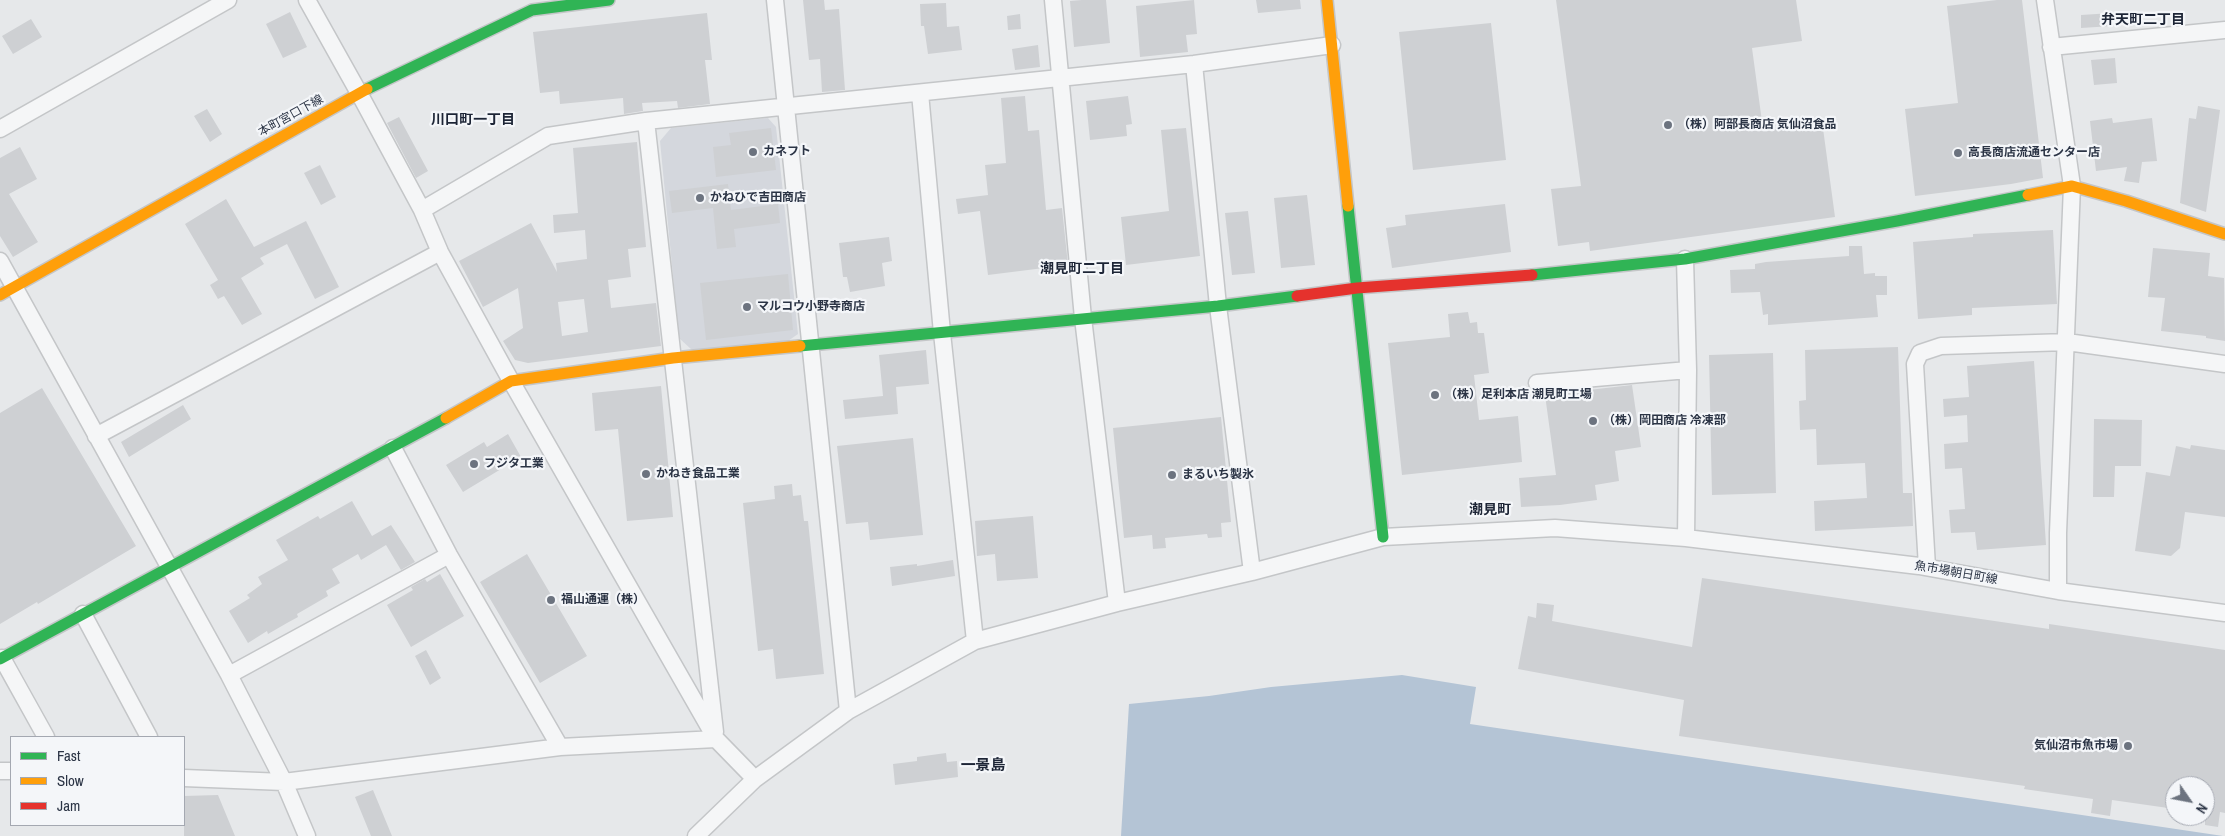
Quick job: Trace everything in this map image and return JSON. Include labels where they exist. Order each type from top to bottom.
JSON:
[{"type":"street","points":[[0,129],[228,0]]},
{"type":"street","points":[[306,0],[422,210],[440,252],[511,381],[716,739],[755,779],[696,836]]},
{"type":"street","name":"本町宮口下線","points":[[0,295],[359,93],[532,10],[609,0]]},
{"type":"street","points":[[775,0],[848,711]]},
{"type":"street","points":[[1053,0],[1083,318],[1117,603]]},
{"type":"street","points":[[1327,0],[1384,537]]},
{"type":"street","points":[[2045,0],[2072,186],[2058,533],[2058,591]]},
{"type":"street","points":[[2051,47],[2225,30]]},
{"type":"street","points":[[422,210],[548,136],[646,121],[1061,79],[1194,64],[1332,45]]},
{"type":"street","points":[[1194,64],[1218,306],[1252,572]]},
{"type":"street","points":[[920,93],[942,333],[975,641]]},
{"type":"street","points":[[646,121],[716,739]]},
{"type":"street","points":[[45,736],[1,658],[393,448],[511,381],[673,358],[1218,306],[1357,288],[1504,278],[1686,259],[1897,221],[2072,186],[2126,201],[2225,234]]},
{"type":"street","points":[[96,436],[440,252]]},
{"type":"street","points":[[1686,259],[1688,370],[1686,538]]},
{"type":"street","points":[[0,261],[229,675],[284,782],[307,836]]},
{"type":"street","points":[[1927,567],[1915,364],[1920,353],[1941,346],[2067,342],[2225,364]]},
{"type":"street","points":[[1537,384],[1688,370]]},
{"type":"street","points":[[393,448],[449,555],[560,746]]},
{"type":"street","name":"魚市場朝日町線","points":[[755,779],[848,711],[975,641],[1117,603],[1252,572],[1384,537],[1555,528],[1686,538],[1927,567],[2058,591],[2225,613]]},
{"type":"street","points":[[229,675],[449,555]]},
{"type":"street","points":[[83,614],[148,736]]},
{"type":"street","points":[[185,778],[284,782],[560,746],[716,739]]},
{"type":"shaded area","points":[[768,118],[776,127],[798,334],[788,341],[692,350],[679,338],[660,141],[671,128]]},
{"type":"water","points":[[1402,675],[1476,687],[1470,724],[2223,836],[1121,836],[1129,704],[1209,696],[1271,687]]},
{"type":"building","points":[[803,0],[824,0],[825,10],[839,9],[845,90],[822,92],[820,59],[809,60]]},
{"type":"building","points":[[1106,0],[1110,43],[1074,47],[1070,1]]},
{"type":"building","points":[[1194,0],[1197,34],[1186,35],[1188,52],[1140,57],[1136,6]]},
{"type":"building","points":[[1256,0],[1300,0],[1301,9],[1258,13]]},
{"type":"building","name":"（株）阿部長商店 気仙沼食品","points":[[1556,0],[1796,0],[1802,41],[1752,48],[1763,129],[1822,121],[1835,217],[1590,251],[1589,242],[1558,246],[1551,189],[1581,186]]},
{"type":"building","points":[[1997,0],[2022,0],[2043,178],[1915,196],[1905,109],[1958,103],[1947,6]]},
{"type":"building","points":[[946,3],[947,27],[959,26],[962,50],[928,54],[924,26],[921,26],[920,4]]},
{"type":"building","points":[[290,12],[307,47],[283,58],[266,24]]},
{"type":"building","points":[[707,13],[712,60],[705,60],[710,104],[678,108],[677,101],[642,103],[643,111],[624,114],[623,98],[560,104],[559,91],[540,93],[533,32]]},
{"type":"building","points":[[2112,13],[2112,26],[2081,28],[2081,15]]},
{"type":"building","points":[[1020,14],[1021,29],[1008,30],[1007,16]]},
{"type":"building","points":[[31,19],[42,37],[13,54],[2,36]]},
{"type":"building","points":[[1491,23],[1506,160],[1413,170],[1399,32]]},
{"type":"building","points":[[1038,45],[1040,67],[1015,70],[1012,49]]},
{"type":"building","points":[[2115,58],[2117,83],[2094,85],[2091,60]]},
{"type":"building","points":[[1025,96],[1028,131],[1039,130],[1046,210],[1062,208],[1068,265],[988,275],[980,211],[958,214],[956,199],[988,195],[985,165],[1006,163],[1001,98]]},
{"type":"building","points":[[1128,96],[1132,124],[1126,125],[1127,136],[1090,140],[1086,101]]},
{"type":"building","points":[[2198,106],[2220,110],[2206,212],[2180,203],[2189,118],[2196,119]]},
{"type":"building","points":[[207,109],[222,134],[210,142],[194,116]]},
{"type":"building","points":[[399,117],[428,171],[416,178],[387,123]]},
{"type":"building","points":[[2112,118],[2113,123],[2152,118],[2157,161],[2142,162],[2139,183],[2124,181],[2127,167],[2096,171],[2090,121]]},
{"type":"building","name":"カネフト","points":[[771,128],[776,170],[716,177],[713,147],[731,145],[729,133]]},
{"type":"building","points":[[1186,128],[1200,256],[1126,265],[1121,217],[1169,211],[1161,130]]},
{"type":"building","points":[[637,142],[646,247],[628,249],[631,277],[608,280],[611,308],[656,303],[661,346],[528,363],[515,360],[503,341],[523,328],[518,288],[483,307],[459,261],[531,223],[557,272],[556,263],[587,259],[585,230],[554,233],[553,215],[578,213],[573,148]],"holes":[[[584,299],[588,332],[562,336],[558,302]]]},
{"type":"building","points":[[20,147],[37,179],[9,194],[38,242],[13,257],[0,236],[0,158]]},
{"type":"building","points":[[320,165],[336,197],[321,205],[304,173]]},
{"type":"building","points":[[728,184],[731,210],[778,204],[780,223],[734,229],[736,247],[717,249],[713,208],[672,213],[669,191]]},
{"type":"building","points":[[1307,195],[1315,265],[1281,268],[1274,198]]},
{"type":"building","points":[[226,199],[254,247],[306,221],[339,287],[315,299],[287,244],[260,258],[264,264],[241,278],[262,314],[242,325],[224,296],[218,299],[210,285],[218,280],[185,224]]},
{"type":"building","points":[[1505,204],[1511,252],[1392,268],[1386,228],[1406,225],[1405,215]]},
{"type":"building","points":[[1248,211],[1255,273],[1232,275],[1225,213]]},
{"type":"building","points":[[2053,230],[2057,304],[1972,308],[1972,315],[1918,319],[1913,242],[1973,237],[1973,234]]},
{"type":"building","points":[[889,237],[892,261],[882,263],[885,286],[850,292],[847,277],[843,277],[839,243]]},
{"type":"building","points":[[1849,246],[1862,246],[1864,274],[1875,273],[1875,276],[1887,276],[1887,295],[1876,295],[1878,317],[1768,325],[1768,314],[1763,315],[1760,292],[1731,293],[1730,270],[1755,269],[1755,264],[1766,262],[1849,256]]},
{"type":"building","points":[[2153,248],[2210,253],[2208,276],[2224,278],[2225,341],[2206,338],[2206,336],[2161,331],[2165,298],[2148,297]]},
{"type":"building","name":"マルコウ小野寺商店","points":[[788,274],[793,330],[706,340],[700,283]]},
{"type":"building","name":"（株）足利本店 潮見町工場","points":[[1468,312],[1470,323],[1477,322],[1478,333],[1484,333],[1489,373],[1474,375],[1479,420],[1518,416],[1522,462],[1402,475],[1388,343],[1450,337],[1448,314]]},
{"type":"building","points":[[1898,347],[1903,493],[1912,493],[1913,526],[1815,531],[1814,501],[1867,498],[1865,463],[1817,465],[1816,429],[1800,430],[1799,401],[1806,400],[1805,350]]},
{"type":"building","points":[[926,350],[929,384],[896,387],[898,414],[845,419],[843,400],[883,396],[879,355]]},
{"type":"building","points":[[1773,353],[1776,493],[1712,495],[1709,355]]},
{"type":"building","points":[[2034,361],[2046,545],[1977,550],[1975,532],[1951,533],[1949,510],[1965,509],[1962,468],[1945,469],[1944,444],[1968,442],[1967,415],[1944,417],[1943,399],[1969,397],[1967,366]]},
{"type":"building","name":"（株）岡田商店 冷凍部","points":[[1632,385],[1641,447],[1615,451],[1619,481],[1595,485],[1597,500],[1560,505],[1521,507],[1519,478],[1556,475],[1545,395]]},
{"type":"building","name":"かねき食品工業","points":[[661,386],[673,517],[627,521],[618,429],[595,431],[592,393]]},
{"type":"building","points":[[42,388],[136,546],[38,604],[37,602],[0,624],[0,413]]},
{"type":"building","points":[[183,405],[191,419],[129,457],[121,442]]},
{"type":"building","name":"まるいち製氷","points":[[1221,417],[1231,522],[1221,523],[1222,537],[1208,538],[1207,534],[1165,538],[1166,548],[1153,549],[1152,535],[1124,538],[1113,428]]},
{"type":"building","points":[[2094,419],[2142,420],[2141,466],[2115,466],[2114,497],[2093,497]]},
{"type":"building","points":[[508,434],[521,457],[463,492],[446,465],[484,442],[487,447]]},
{"type":"building","points":[[913,438],[923,535],[870,540],[868,522],[846,524],[837,446]]},
{"type":"building","points":[[2191,445],[2225,450],[2225,517],[2185,512],[2180,548],[2171,556],[2135,551],[2146,472],[2170,476],[2176,446],[2190,449]]},
{"type":"building","points":[[792,484],[793,496],[801,495],[804,521],[808,521],[824,674],[776,679],[773,649],[758,651],[743,503],[775,499],[774,486]]},
{"type":"building","points":[[352,501],[372,536],[391,525],[415,562],[401,570],[386,545],[361,560],[358,554],[332,569],[340,583],[326,591],[328,596],[297,614],[298,617],[268,634],[267,631],[248,643],[229,611],[250,598],[247,595],[262,584],[258,577],[288,560],[276,540],[318,516],[320,519]]},
{"type":"building","points":[[1033,516],[1038,578],[997,581],[995,554],[977,556],[975,521]]},
{"type":"building","points":[[527,554],[587,656],[540,683],[480,582]]},
{"type":"building","points":[[953,560],[955,576],[892,586],[890,567],[917,564],[917,566]]},
{"type":"building","points":[[440,574],[464,616],[411,647],[387,605],[413,590],[411,587],[425,579],[427,582]]},
{"type":"building","points":[[1702,578],[2049,629],[2049,624],[2225,650],[2225,813],[2220,812],[2218,827],[2212,826],[2215,826],[2215,776],[2165,776],[2165,808],[2112,800],[2110,816],[2091,813],[2093,799],[2024,789],[2025,786],[1679,736],[1684,700],[1518,669],[1528,616],[1536,618],[1537,603],[1554,605],[1552,621],[1692,647]]},
{"type":"building","points":[[426,650],[441,678],[430,685],[415,656]]},
{"type":"building","points":[[946,753],[947,762],[957,761],[958,777],[895,785],[893,764],[917,761],[917,757]]},
{"type":"building","points":[[373,790],[392,836],[371,836],[355,797]]},
{"type":"building","points":[[218,795],[235,836],[184,836],[185,796]]},
{"type":"traffic: fast","points":[[367,89],[532,10],[609,0]]},
{"type":"traffic: fast","points":[[1532,275],[1685,259],[1897,221],[2028,195]]},
{"type":"traffic: fast","points":[[1348,206],[1383,537]]},
{"type":"traffic: fast","points":[[800,346],[1218,306],[1297,296]]},
{"type":"traffic: fast","points":[[0,659],[446,418]]},
{"type":"traffic: slow","points":[[1327,0],[1348,206]]},
{"type":"traffic: slow","points":[[0,295],[367,89]]},
{"type":"traffic: slow","points":[[2028,195],[2072,186],[2126,201],[2225,234]]},
{"type":"traffic: slow","points":[[446,418],[511,381],[673,358],[800,346]]},
{"type":"traffic: jam","points":[[1297,296],[1357,288],[1532,275]]},
{"type":"place","name":"（株）阿部長商店 気仙沼食品","points":[[1668,125]]},
{"type":"place","name":"カネフト","points":[[753,152]]},
{"type":"place","name":"高長商店流通センター店","points":[[1958,153]]},
{"type":"place","name":"かねひで吉田商店","points":[[700,198]]},
{"type":"place","name":"マルコウ小野寺商店","points":[[747,307]]},
{"type":"place","name":"（株）足利本店 潮見町工場","points":[[1435,395]]},
{"type":"place","name":"（株）岡田商店 冷凍部","points":[[1593,421]]},
{"type":"place","name":"フジタ工業","points":[[474,464]]},
{"type":"place","name":"かねき食品工業","points":[[646,474]]},
{"type":"place","name":"まるいち製氷","points":[[1172,475]]},
{"type":"place","name":"福山通運（株）","points":[[551,600]]},
{"type":"place","name":"気仙沼市魚市場","points":[[2128,746]]},
{"type":"district","name":"弁天町二丁目","points":[[2143,20]]},
{"type":"district","name":"川口町一丁目","points":[[473,120]]},
{"type":"district","name":"潮見町二丁目","points":[[1082,269]]},
{"type":"district","name":"潮見町","points":[[1490,510]]},
{"type":"district","name":"一景島","points":[[983,766]]}]
